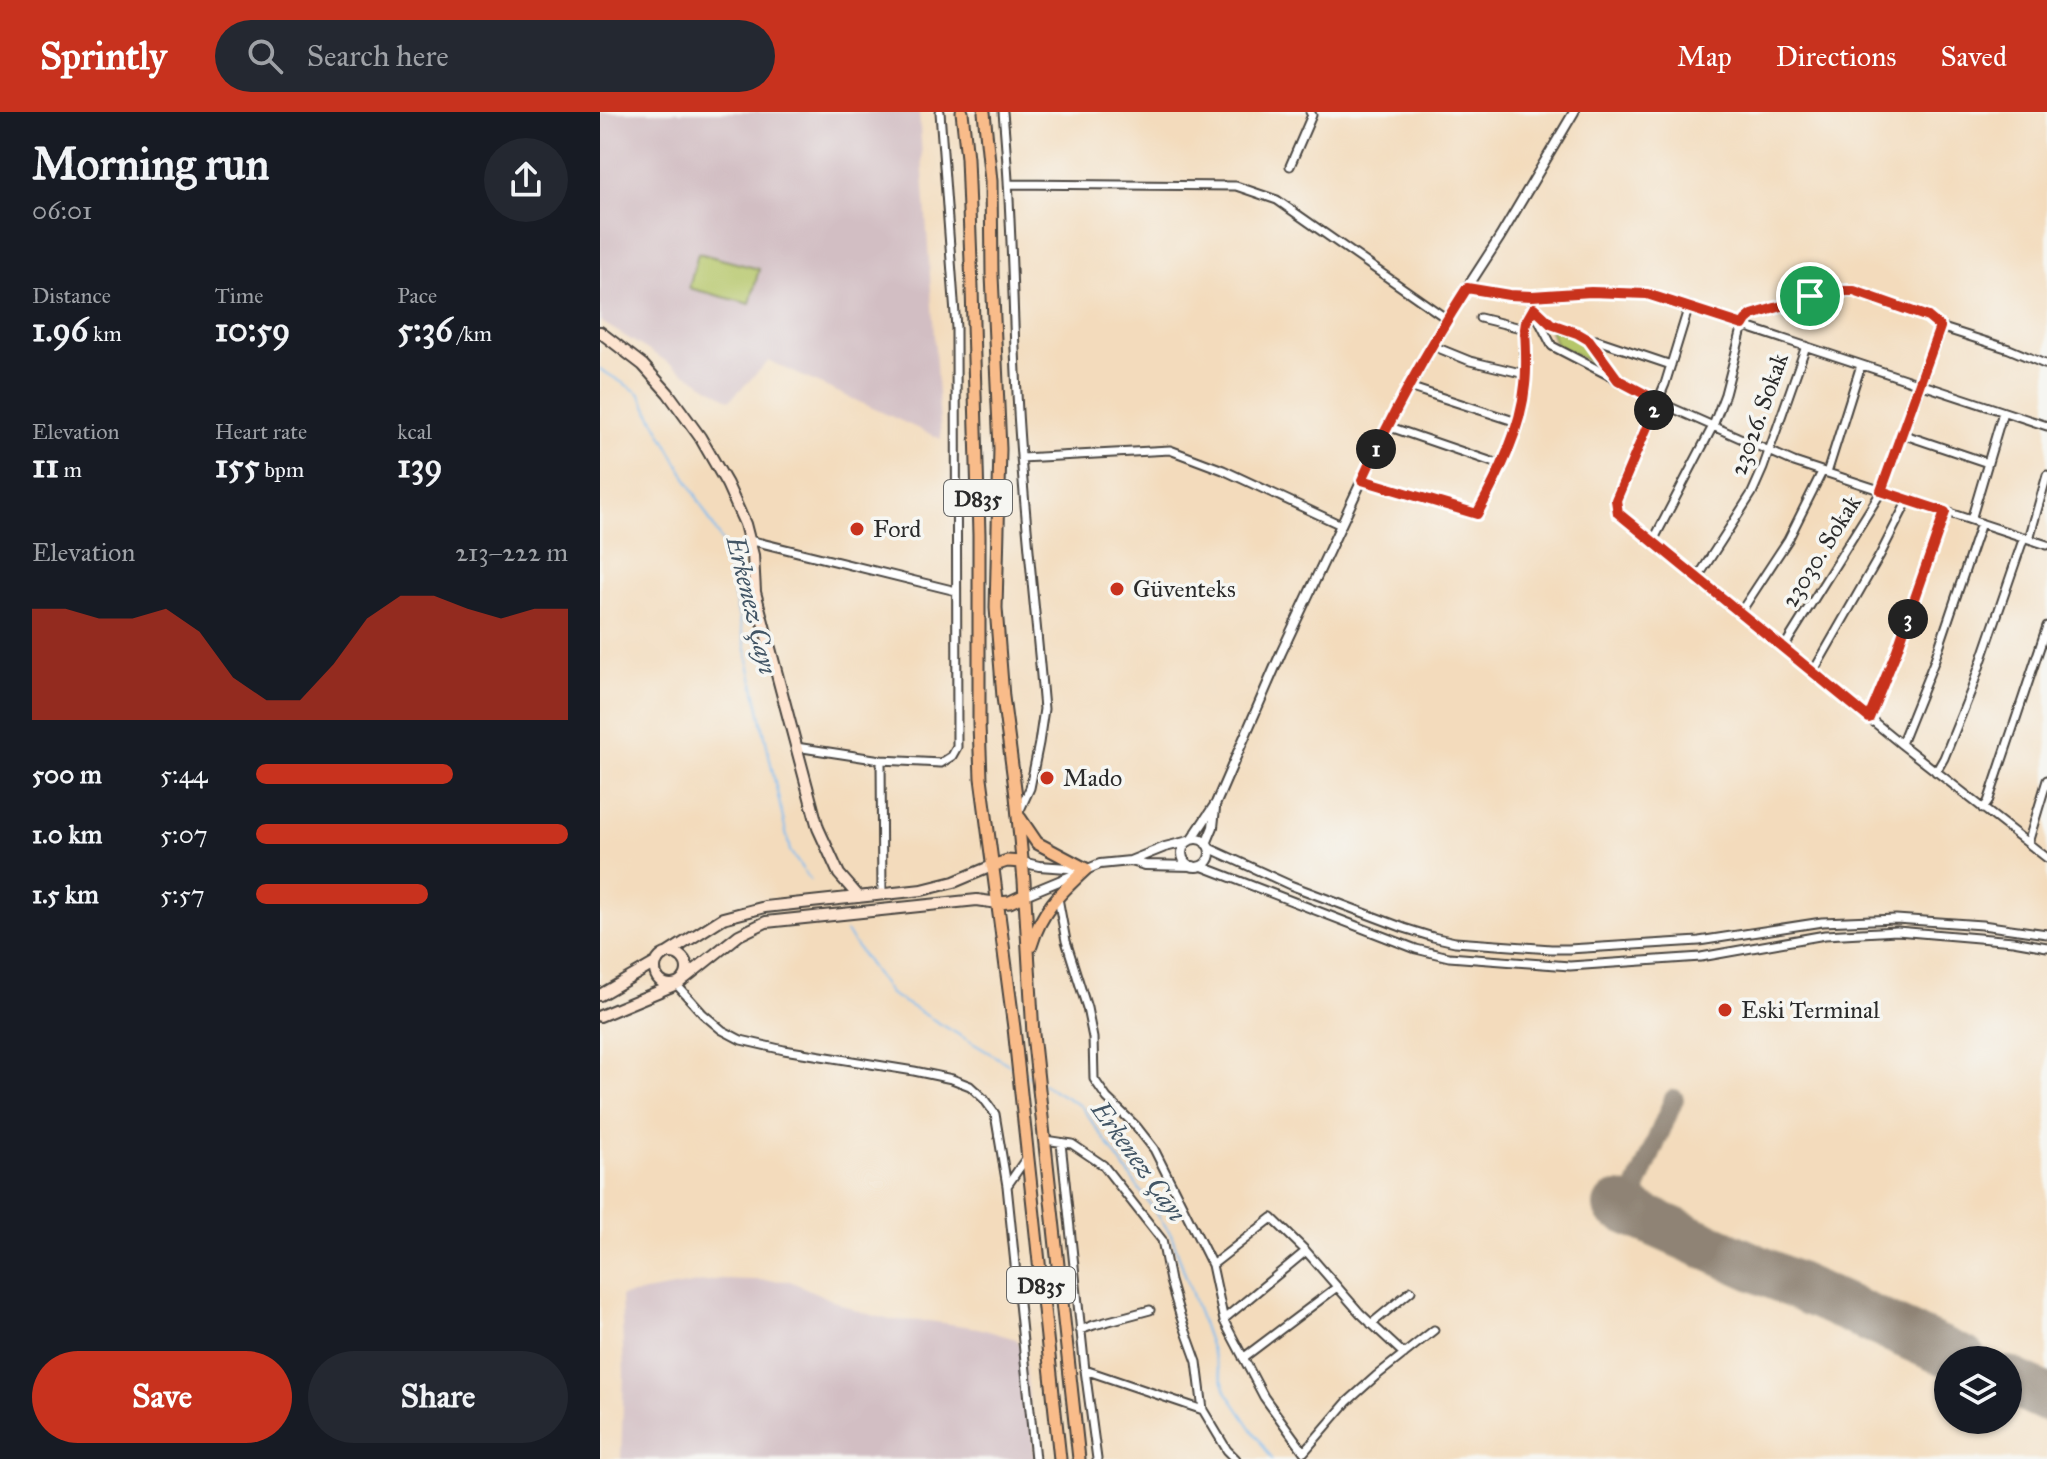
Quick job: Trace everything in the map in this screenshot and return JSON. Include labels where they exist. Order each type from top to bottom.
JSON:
[{"type":"highway","name":"D835","points":[[962,112],[967,158],[979,535],[980,751],[1024,1111],[1060,1459]]},
{"type":"highway","name":"D835","points":[[984,112],[991,181],[1000,449],[996,608],[1024,881],[1033,1034],[1079,1459]]},
{"type":"highway","points":[[1017,815],[1037,843],[1086,869],[1044,913],[1029,954]]},
{"type":"highway","points":[[992,866],[1007,861],[1022,862]]},
{"type":"highway","points":[[998,903],[1010,902],[1025,895]]},
{"type":"main road","points":[[600,332],[643,365],[668,393],[700,437],[727,484],[745,524],[753,555],[755,592],[818,828],[839,874],[859,897]]},
{"type":"main road","points":[[600,995],[723,918],[765,907],[922,890],[954,882],[992,866]]},
{"type":"main road","points":[[600,1016],[680,982],[739,935],[766,922],[977,900],[998,903]]},
{"type":"main road","points":[[657,962],[655,972],[660,981],[670,985],[680,982],[687,968],[686,962],[678,955],[668,953]]},
{"type":"street","points":[[796,747],[881,760],[941,763],[949,760],[957,747],[956,328],[940,112]]},
{"type":"street","points":[[1003,112],[1021,458],[1044,709],[1030,788],[1017,815]]},
{"type":"street","points":[[1290,166],[1312,115],[1310,112]]},
{"type":"street","points":[[1574,112],[1447,319],[1387,426],[1281,653],[1216,803],[1183,848],[1182,857],[1188,864],[1416,949],[1449,957],[1570,966],[1709,955],[1825,935],[1897,931],[2047,947]]},
{"type":"street","points":[[1009,184],[1236,186],[1259,192],[1277,200],[1447,319]]},
{"type":"street","points":[[1467,288],[1532,296],[1591,292],[1647,294],[2047,426]]},
{"type":"street","points":[[1653,541],[1713,426],[1743,325],[1752,315],[1831,291],[1854,291],[1928,317],[1940,327],[2047,365]]},
{"type":"street","points":[[1532,296],[1534,308],[1552,346],[1658,401],[1825,472],[2047,545]]},
{"type":"street","points":[[1689,306],[1658,401],[1616,500],[1618,513],[1901,744],[2047,858]]},
{"type":"street","points":[[1362,480],[1477,514],[1501,465],[1517,422],[1526,384],[1526,322],[1534,308]]},
{"type":"street","points":[[1534,308],[1551,324],[1589,340],[1618,380]]},
{"type":"street","points":[[1480,318],[1525,329]]},
{"type":"street","name":"23030. Sokak","points":[[1784,647],[1881,491],[1940,327]]},
{"type":"street","points":[[1589,340],[1671,365]]},
{"type":"street","points":[[1433,346],[1470,361],[1525,374]]},
{"type":"street","name":"23026. Sokak","points":[[1698,577],[1752,493],[1770,451],[1806,346]]},
{"type":"street","points":[[1740,613],[1788,540],[1825,472],[1861,365]]},
{"type":"street","points":[[1409,387],[1517,422]]},
{"type":"street","points":[[1971,520],[2003,412]]},
{"type":"street","points":[[1387,426],[1501,465]]},
{"type":"street","points":[[1902,434],[1988,463]]},
{"type":"street","points":[[1021,458],[1170,450],[1223,470],[1341,525]]},
{"type":"street","points":[[1936,772],[1971,691],[2047,475]]},
{"type":"street","points":[[1813,672],[1908,500]]},
{"type":"street","points":[[1869,718],[1897,650],[1945,512]]},
{"type":"street","points":[[1901,744],[1934,662],[1981,523]]},
{"type":"street","points":[[748,539],[956,591]]},
{"type":"street","points":[[1983,809],[1988,802],[2047,626]]},
{"type":"street","points":[[881,760],[882,895]]},
{"type":"street","points":[[2028,843],[2047,780]]},
{"type":"street","points":[[1130,861],[1145,865],[1197,866],[1209,857],[1208,846],[1216,803]]},
{"type":"street","points":[[1025,895],[1100,864],[1130,861],[1165,847],[1200,839],[1208,846],[1290,885],[1404,928],[1455,942],[1551,949],[1707,939],[1822,922],[1896,919],[1982,925],[2047,934]]},
{"type":"street","points":[[1022,862],[1086,869]]},
{"type":"street","points":[[1058,896],[1066,941],[1093,1038],[1094,1079],[1107,1098],[1154,1149],[1212,1265],[1224,1319],[1243,1358],[1264,1397],[1304,1452],[1347,1402],[1434,1330]]},
{"type":"street","points":[[1707,939],[1709,955]]},
{"type":"street","points":[[680,982],[694,1004],[722,1030],[741,1040],[952,1079],[970,1086],[984,1099],[995,1114],[1007,1186],[1035,1459]]},
{"type":"street","points":[[1045,1140],[1072,1144],[1103,1165],[1162,1240],[1170,1281],[1197,1362],[1203,1410],[1227,1450],[1236,1459]]},
{"type":"street","points":[[1061,1143],[1097,1459]]},
{"type":"street","points":[[1007,1186],[1027,1157]]},
{"type":"street","points":[[1212,1265],[1272,1218],[1371,1324],[1404,1354]]},
{"type":"street","points":[[1224,1319],[1306,1251]]},
{"type":"street","points":[[1243,1358],[1337,1287]]},
{"type":"street","points":[[1371,1324],[1411,1291]]},
{"type":"street","points":[[1080,1330],[1150,1310]]},
{"type":"street","points":[[1085,1370],[1203,1410]]},
{"type":"shaded area","points":[[600,112],[919,112],[941,439],[769,361],[730,400],[600,321]]},
{"type":"shaded area","points":[[721,1279],[790,1281],[854,1310],[890,1320],[929,1321],[978,1328],[1016,1339],[1024,1353],[1035,1459],[621,1459],[624,1373],[621,1296]]},
{"type":"green space","points":[[698,253],[759,269],[750,304],[689,288]]},
{"type":"green space","points":[[1548,326],[1588,344],[1602,368],[1556,345]]},
{"type":"waterway","name":"Erkenez Çayı","points":[[600,369],[639,393],[723,544],[790,851],[810,880]]},
{"type":"waterway","name":"Erkenez Çayı","points":[[846,932],[890,994],[1013,1067]]},
{"type":"waterway","name":"Erkenez Çayı","points":[[1022,1072],[1034,1079]]},
{"type":"waterway","name":"Erkenez Çayı","points":[[1043,1084],[1081,1106],[1171,1234],[1226,1391],[1272,1459]]},
{"type":"taxiway","points":[[1641,1217],[1636,1189],[1674,1099]]},
{"type":"runway","points":[[1617,1206],[1934,1347]]},
{"type":"runway","points":[[2022,1386],[2047,1398]]},
{"type":"place","name":"Ford","points":[[857,529]]},
{"type":"place","name":"Güventeks","points":[[1117,589]]},
{"type":"place","name":"Mado","points":[[1047,778]]},
{"type":"place","name":"Eski Terminal","points":[[1725,1010]]},
{"type":"route","points":[[1467,288],[1532,296],[1591,292],[1647,294],[1743,325],[1752,315],[1810,296],[1831,291],[1863,293],[1928,317],[1940,327],[1881,491],[1945,512],[1897,650],[1869,718],[1618,513],[1616,500],[1658,401],[1618,380],[1589,340],[1551,324],[1534,308],[1526,322],[1526,384],[1517,422],[1506,454],[1477,514],[1362,480],[1385,431],[1467,288]]}]
